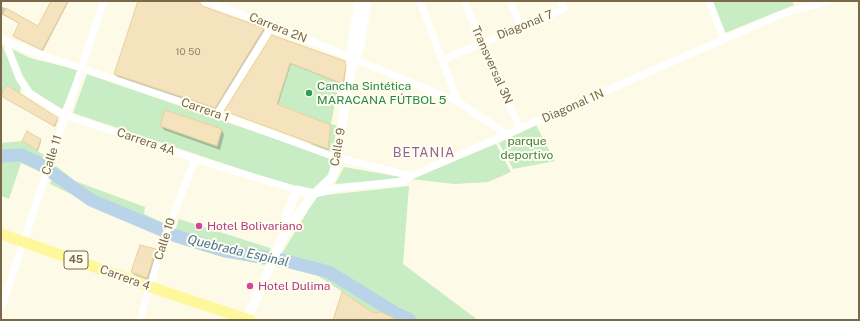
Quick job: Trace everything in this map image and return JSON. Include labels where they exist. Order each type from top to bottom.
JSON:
[{"type":"main road","name":"Carrera 4","points":[[1,234],[246,320]]},
{"type":"street","name":"Calle 11","points":[[1,308],[25,242],[49,163],[104,1]]},
{"type":"street","name":"Carrera 2N","points":[[204,1],[272,25],[352,61],[458,102],[508,135]]},
{"type":"street","name":"Calle 9","points":[[246,320],[284,234],[314,194],[332,177],[337,157],[352,61],[359,1]]},
{"type":"street","name":"Calle 9","points":[[352,61],[367,1]]},
{"type":"street","points":[[420,1],[458,102]]},
{"type":"street","name":"Transversal 3N","points":[[464,1],[520,129]]},
{"type":"street","points":[[510,1],[521,27]]},
{"type":"street","name":"Diagonal 7","points":[[442,60],[481,42],[564,9],[560,1]]},
{"type":"street","points":[[709,1],[724,39]]},
{"type":"street","name":"Diagonal 1N","points":[[314,194],[339,188],[403,181],[411,176],[508,135],[782,14],[828,1]]},
{"type":"street","points":[[218,114],[272,25]]},
{"type":"street","name":"Carrera 1","points":[[1,39],[30,51],[218,114],[337,157],[411,176]]},
{"type":"street","name":"Carrera 4A","points":[[8,49],[19,78],[29,93],[65,115],[195,159],[314,194]]},
{"type":"street","name":"Calle 10","points":[[140,320],[165,236],[195,159]]},
{"type":"street","name":"Calle 9","points":[[284,234],[285,219],[297,190]]},
{"type":"green space","points":[[713,1],[792,1],[794,5],[725,33]]},
{"type":"green space","points":[[1,42],[21,87],[20,94],[7,85],[1,95]]},
{"type":"green space","points":[[12,49],[30,58],[78,70],[62,110],[32,90],[23,76]]},
{"type":"green space","name":"Cancha Sintética MARACANA FÚTBOL 5","points":[[291,63],[339,82],[331,124],[338,126],[332,156],[310,148],[318,120],[277,104]]},
{"type":"green space","points":[[87,74],[334,159],[329,176],[313,191],[258,175],[73,113]]},
{"type":"green space","name":"parque deportivo","points":[[536,125],[555,161],[513,169],[499,143]]},
{"type":"green space","points":[[22,141],[44,155],[38,171],[21,163],[9,199],[1,196],[1,143]]},
{"type":"green space","points":[[496,144],[511,172],[488,182],[454,184],[411,179]]},
{"type":"green space","points":[[56,166],[75,181],[145,207],[144,214],[166,224],[163,233],[91,204],[50,184]]},
{"type":"green space","points":[[344,167],[401,177],[401,179],[335,184]]},
{"type":"green space","points":[[409,186],[403,264],[478,320],[398,320],[383,313],[374,313],[317,275],[276,263],[317,196]]},
{"type":"green space","points":[[179,219],[270,248],[271,249],[265,265],[227,257],[211,249],[173,237]]},
{"type":"building","points":[[51,1],[68,1],[42,50],[13,36],[19,23],[3,14],[6,8],[38,26]]},
{"type":"building","points":[[138,1],[199,1],[202,6],[264,28],[215,108],[114,74]]},
{"type":"building","points":[[272,35],[345,61],[346,66],[343,84],[290,63],[277,104],[331,125],[328,149],[224,111]]},
{"type":"building","points":[[7,85],[58,118],[54,126],[1,96]]},
{"type":"building","points":[[165,110],[222,129],[217,146],[160,126]]},
{"type":"building","points":[[27,131],[41,139],[37,150],[22,141]]},
{"type":"building","points":[[140,245],[156,249],[147,278],[131,272]]},
{"type":"building","points":[[342,292],[374,313],[381,312],[398,320],[333,320]]},
{"type":"waterway","name":"Quebrada Espinal","points":[[1,156],[21,155],[37,162],[91,200],[176,236],[225,251],[282,260],[329,272],[397,314],[410,320]]},
{"type":"place","name":"Cancha Sintética MARACANA FÚTBOL 5","points":[[309,93]]},
{"type":"place","name":"Hotel Bolivariano","points":[[199,226]]},
{"type":"place","name":"Hotel Dulima","points":[[250,286]]},
{"type":"district","name":"BETANIA","points":[[424,153]]}]
